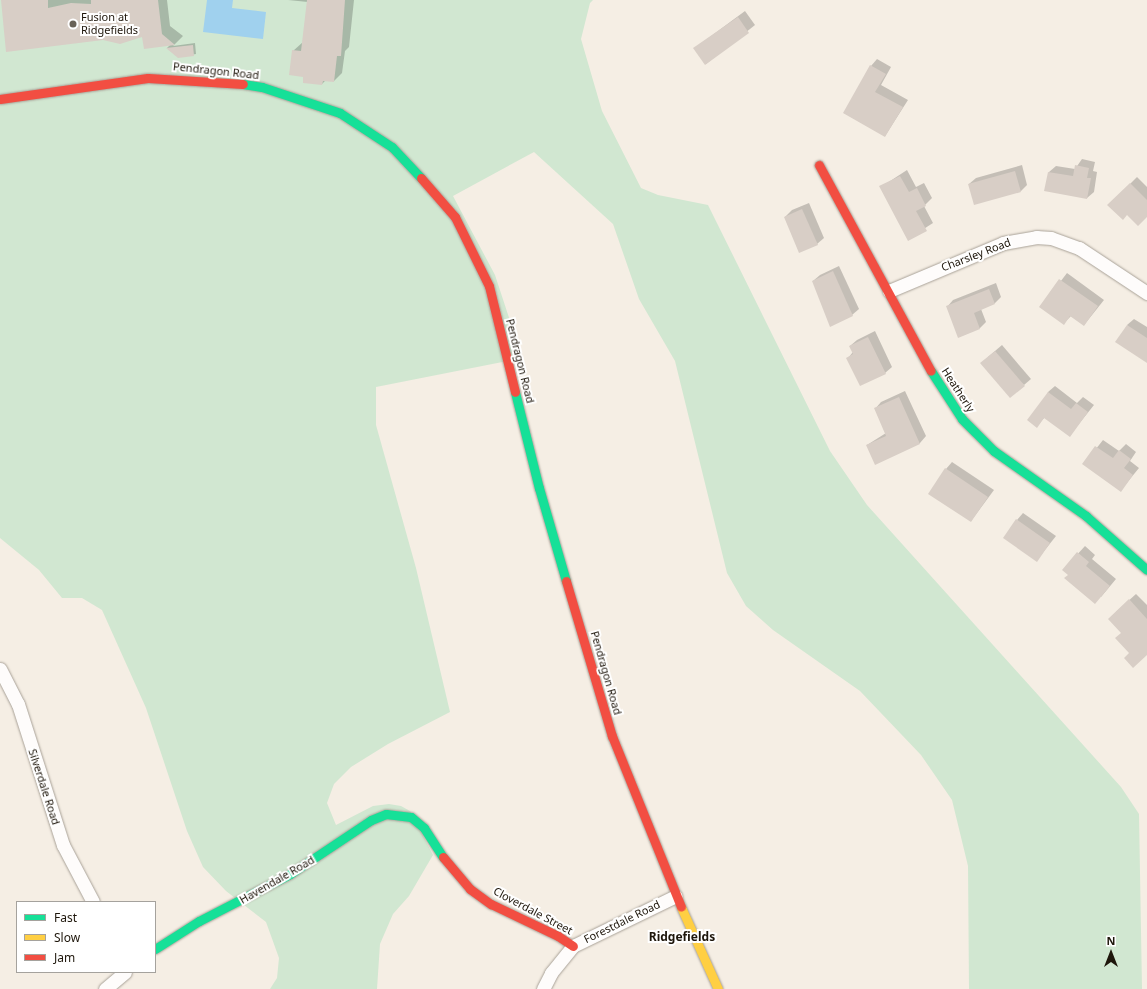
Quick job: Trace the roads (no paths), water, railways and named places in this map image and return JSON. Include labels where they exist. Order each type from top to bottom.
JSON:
[{"type":"street","name":"Pendragon Road","points":[[0,99],[148,78],[219,81],[262,87],[340,113],[368,130],[395,150],[438,196],[455,217],[468,240],[489,286],[539,488],[610,729],[676,896],[718,989]]},
{"type":"street","name":"Heatherly","points":[[819,165],[934,376],[962,419],[994,451],[1086,516],[1147,570]]},
{"type":"street","name":"Charsley Road","points":[[889,291],[1002,242],[1036,237],[1052,238],[1079,248],[1147,293]]},
{"type":"street","name":"Silverdale Road","points":[[0,669],[18,704],[63,845],[92,901]]},
{"type":"street","name":"Havendale Road","points":[[156,948],[199,922],[290,874],[371,820],[386,814],[399,815]]},
{"type":"street","name":"Cloverdale Street","points":[[399,815],[411,817],[424,828],[451,869],[470,889],[491,904],[558,936],[573,946]]},
{"type":"street","name":"Forestdale Road","points":[[543,989],[550,973],[573,946],[676,896]]},
{"type":"street","points":[[105,989],[123,973]]},
{"type":"water","points":[[207,0],[233,0],[232,8],[266,12],[263,39],[203,32]]},
{"type":"place","name":"Fusion at Ridgefields","points":[[73,24]]},
{"type":"district","name":"Ridgefields","points":[[682,937]]}]
